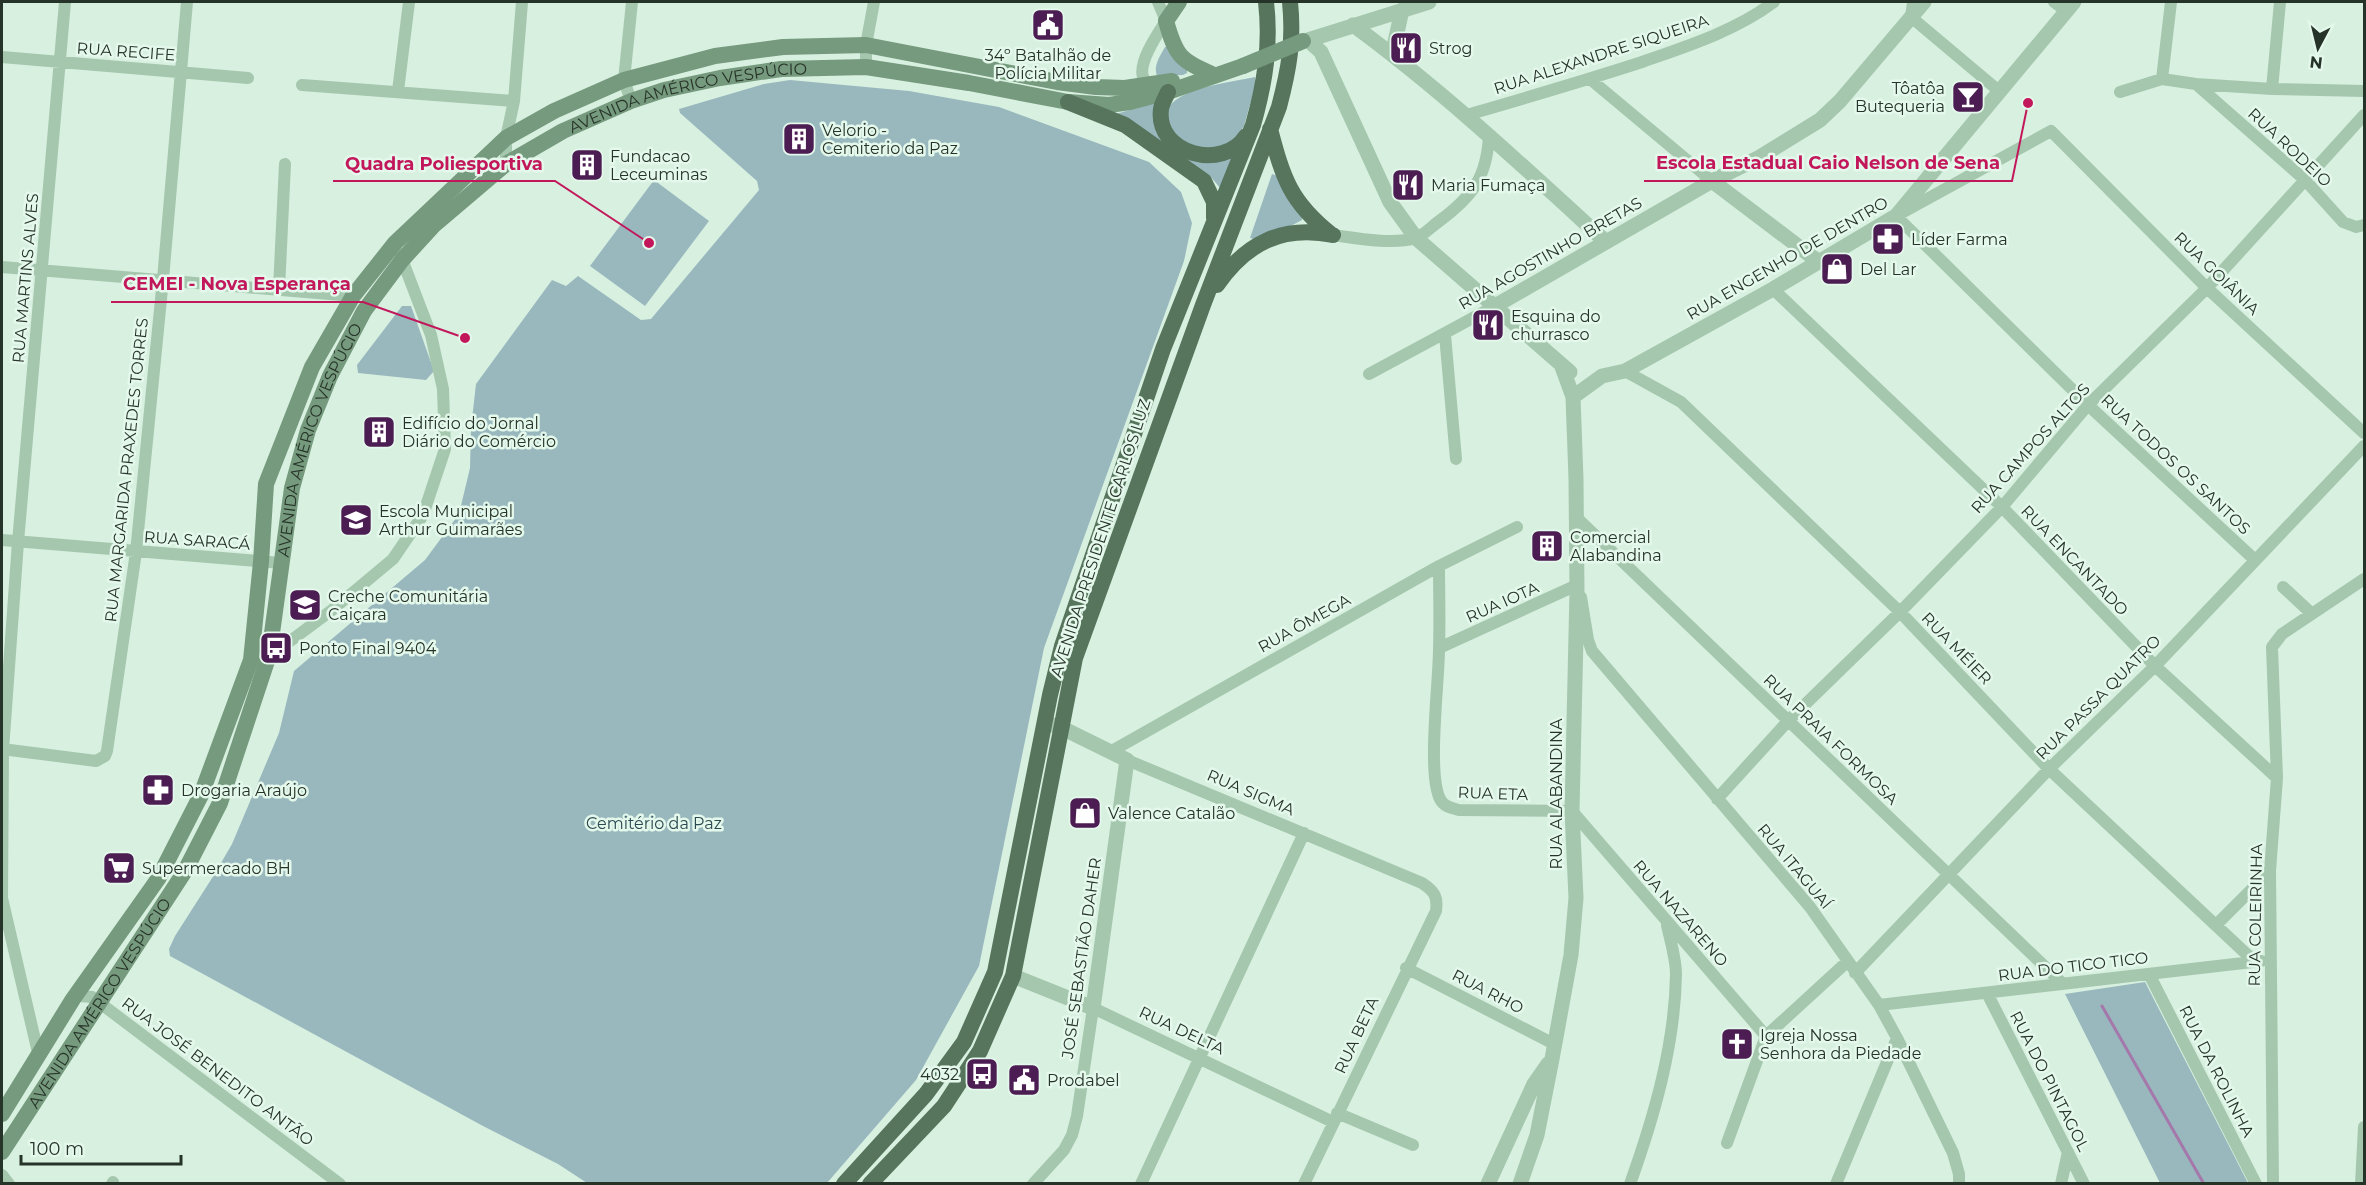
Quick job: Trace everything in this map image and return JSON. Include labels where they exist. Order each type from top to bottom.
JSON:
[{"type":"main road","points":[[1179,2],[1166,21],[1172,43],[1187,63],[1214,75]]},
{"type":"main road","name":"AVENIDA PRESIDENTE CARLOS LUZ","points":[[870,1184],[944,1106],[980,1051],[1013,976],[1062,646],[1163,349],[1253,125],[1265,77],[1270,33],[1266,2]]},
{"type":"main road","name":"AVENIDA PRESIDENTE CARLOS LUZ","points":[[844,1184],[926,1094],[951,1059],[963,1042],[995,972],[1052,725],[1203,305],[1279,107],[1287,78],[1293,33],[1290,2]]},
{"type":"main road","name":"AVENIDA AMÉRICO VESPÚCIO","points":[[2,1152],[185,871],[220,803],[269,655],[292,488],[308,430],[330,376],[363,311],[402,260],[433,225],[506,164],[562,131],[631,101],[664,90],[720,78],[781,69],[866,67],[969,83],[1068,102],[1109,105],[1168,92],[1243,66],[1306,40]]},
{"type":"main road","name":"AVENIDA AMÉRICO VESPÚCIO","points":[[2,1114],[73,999],[158,879],[201,795],[251,660],[266,484],[312,367],[353,296],[395,243],[506,138],[554,111],[624,80],[725,54],[783,46],[866,45],[1077,85],[1106,88],[1149,85],[1214,75]]},
{"type":"main road","points":[[1168,92],[1161,108],[1164,127],[1178,146],[1195,154],[1215,155],[1226,152],[1243,140],[1253,125]]},
{"type":"main road","points":[[1068,102],[1125,125],[1204,181],[1214,202],[1214,219]]},
{"type":"main road","points":[[1270,129],[1281,170],[1297,202],[1315,221],[1333,235]]},
{"type":"main road","points":[[1203,305],[1227,271],[1251,248],[1270,238],[1288,234],[1333,235]]},
{"type":"main road","points":[[312,367],[330,376]]},
{"type":"street","name":"RUA MARTINS ALVES","points":[[39,1056],[2,898],[2,750],[65,2]]},
{"type":"street","name":"RUA MARGARIDA PRAXEDES TORRES","points":[[2,750],[89,760],[101,759],[107,751],[136,552],[187,2]]},
{"type":"street","points":[[398,91],[409,2]]},
{"type":"street","points":[[506,164],[506,138],[514,101],[522,2]]},
{"type":"street","points":[[631,101],[624,80],[632,2]]},
{"type":"street","points":[[866,67],[866,45],[874,2]]},
{"type":"street","points":[[1149,85],[1143,76],[1143,67],[1153,42],[1166,21],[1158,2]]},
{"type":"street","points":[[1306,40],[1429,2]]},
{"type":"street","name":"RUA ALEXANDRE SIQUEIRA","points":[[1467,115],[1590,79],[1694,44],[1754,17],[1774,2]]},
{"type":"street","name":"RUA AGOSTINHO BRETAS","points":[[1374,372],[1445,335],[1480,313],[1760,157],[1820,120],[1840,101],[1912,9],[1924,2]]},
{"type":"street","points":[[2162,79],[2171,2]]},
{"type":"street","points":[[2272,89],[2280,2]]},
{"type":"street","points":[[1896,216],[1999,91],[2064,5]]},
{"type":"street","points":[[1912,9],[1999,91]]},
{"type":"street","points":[[1399,59],[1395,42],[1402,10]]},
{"type":"street","points":[[1353,25],[1399,59],[1467,115],[1606,242]]},
{"type":"street","points":[[1321,52],[1323,41],[1328,33]]},
{"type":"street","points":[[1306,40],[1321,52],[1390,202],[1416,238],[1562,367],[1591,383]]},
{"type":"street","name":"RUA RECIFE","points":[[2,57],[248,78]]},
{"type":"street","points":[[1590,79],[1713,182],[1819,262]]},
{"type":"street","points":[[2120,92],[2162,79],[2196,84],[2272,89],[2364,91]]},
{"type":"street","name":"RUA RODEIO","points":[[2196,84],[2305,180],[2343,222],[2356,227],[2364,225]]},
{"type":"street","points":[[302,85],[514,101]]},
{"type":"street","name":"RUA CAMPOS ALTOS","points":[[1717,799],[1788,721],[1900,612],[2002,507],[2088,405],[2207,288],[2364,115]]},
{"type":"street","name":"RUA ENGENHO DE DENTRO","points":[[1572,397],[1602,376],[1625,370],[2051,131]]},
{"type":"street","name":"RUA GOIÂNIA","points":[[2051,131],[2207,288],[2364,433]]},
{"type":"street","points":[[1333,235],[1377,240],[1416,238],[1469,196],[1484,171],[1488,156],[1489,135]]},
{"type":"street","points":[[279,289],[285,164]]},
{"type":"street","name":"RUA TODOS OS SANTOS","points":[[1896,216],[2088,405],[2255,560]]},
{"type":"street","points":[[269,655],[332,610],[393,560],[423,515],[446,449],[443,390],[431,335],[395,243]]},
{"type":"street","points":[[2,267],[353,296]]},
{"type":"street","name":"RUA ENCANTADO","points":[[1773,289],[2002,507],[2155,666],[2277,778]]},
{"type":"street","points":[[1445,335],[1456,459]]},
{"type":"street","name":"RUA ALABANDINA","points":[[1520,1184],[1537,1135],[1571,955],[1576,898],[1572,811],[1577,588],[1576,517],[1572,397],[1562,367]]},
{"type":"street","name":"RUA MÉIER","points":[[1625,370],[1681,402],[1900,612],[2049,769],[2255,962]]},
{"type":"street","name":"RUA PASSA QUATRO","points":[[1855,973],[2049,769],[2155,666],[2364,446]]},
{"type":"street","name":"RUA PRAIA FORMOSA","points":[[1576,517],[2062,984]]},
{"type":"street","name":"RUA ÔMEGA","points":[[1110,752],[1439,566],[1517,526]]},
{"type":"street","name":"RUA SARACÁ","points":[[2,540],[282,563]]},
{"type":"street","points":[[1439,566],[1439,648]]},
{"type":"street","points":[[2283,587],[2311,613],[2364,579]]},
{"type":"street","name":"RUA IOTA","points":[[1439,648],[1577,588]]},
{"type":"street","name":"RUA ITAGUAÍ","points":[[1577,588],[1582,600],[1588,640],[1592,651],[1810,907],[1879,1005],[1953,1153],[1959,1174],[1959,1184]]},
{"type":"street","name":"RUA COLEIRINHA","points":[[2272,1184],[2270,871],[2277,778],[2272,647],[2282,634],[2311,613]]},
{"type":"street","name":"RUA ETA","points":[[1439,648],[1434,760],[1437,792],[1441,802],[1449,808],[1478,812],[1572,811]]},
{"type":"street","name":"RUA SIGMA","points":[[1052,725],[1127,760],[1422,882],[1433,890],[1437,900]]},
{"type":"street","name":"JOSÉ SEBASTIÃO DAHER","points":[[1033,1184],[1064,1150],[1072,1135],[1077,1116],[1127,760]]},
{"type":"street","name":"RUA NAZARENO","points":[[1572,811],[1766,1036]]},
{"type":"street","points":[[1141,1184],[1304,833]]},
{"type":"street","points":[[2216,925],[2270,871]]},
{"type":"street","name":"RUA BETA","points":[[1304,1184],[1406,968],[1436,910],[1437,900]]},
{"type":"street","points":[[1632,1182],[1658,1097],[1673,1018],[1676,972],[1667,923]]},
{"type":"street","name":"RUA DO TICO TICO","points":[[1879,1005],[2271,960]]},
{"type":"street","points":[[1727,1143],[1766,1036],[1848,961]]},
{"type":"street","name":"RUA RHO","points":[[1406,968],[1553,1052]]},
{"type":"street","name":"RUA DA ROLINHA","points":[[2149,974],[2256,1184]]},
{"type":"street","name":"RUA DELTA","points":[[1013,976],[1093,1008],[1199,1059],[1335,1118],[1413,1145]]},
{"type":"street","name":"RUA DO PINTAGOL","points":[[1987,993],[2084,1184]]},
{"type":"street","name":"RUA JOSÉ BENEDITO ANTÃO","points":[[73,999],[86,995],[98,1002],[340,1184]]},
{"type":"street","points":[[1836,1184],[1897,1038]]},
{"type":"street","points":[[1488,1184],[1534,1084],[1553,1052]]},
{"type":"street","points":[[2361,1184],[2364,1127]]},
{"type":"street","points":[[2061,1184],[2068,1152]]},
{"type":"street","points":[[2,1175],[9,1184]]},
{"type":"green space","points":[[1169,46],[1187,73],[1157,76],[1158,61],[1165,47]]},
{"type":"green space","points":[[1255,77],[1256,83],[1244,126],[1235,140],[1217,149],[1189,147],[1170,128],[1167,111],[1172,103],[1181,97],[1205,87]]},
{"type":"green space","name":"Cemitério da Paz","points":[[790,80],[909,91],[999,107],[1149,162],[1181,192],[1192,223],[1184,261],[1044,648],[979,966],[916,1080],[827,1183],[587,1183],[558,1164],[483,1126],[170,956],[169,949],[232,844],[279,733],[294,671],[425,560],[459,514],[470,468],[471,428],[476,384],[552,280],[566,286],[578,276],[641,320],[651,319],[759,190],[757,181],[680,113],[679,109],[764,84]]},
{"type":"green space","points":[[1157,102],[1166,142],[1232,156],[1221,189],[1210,176],[1116,114]]},
{"type":"green space","points":[[1272,174],[1278,176],[1302,213],[1302,220],[1269,236],[1250,238]]},
{"type":"green space","points":[[654,180],[709,221],[645,306],[590,266]]},
{"type":"green space","points":[[402,306],[411,306],[434,371],[426,380],[358,373],[357,365]]},
{"type":"green space","points":[[2145,982],[2248,1183],[2160,1183],[2065,994]]},
{"type":"waterway","points":[[2102,1006],[2204,1184]]},
{"type":"place","name":"34º Batalhão de Polícia Militar","points":[[1048,25]]},
{"type":"place","name":"Strog","points":[[1406,48]]},
{"type":"place","name":"Tôatôa Butequeria","points":[[1968,97]]},
{"type":"place","name":"Escola Estadual Caio Nelson de Sena","points":[[2028,103]]},
{"type":"place","name":"Velorio - Cemiterio da Paz","points":[[799,139]]},
{"type":"place","name":"Fundacao Leceuminas","points":[[587,165]]},
{"type":"place","name":"Maria Fumaça","points":[[1408,185]]},
{"type":"place","name":"Líder Farma","points":[[1888,239]]},
{"type":"place","name":"Quadra Poliesportiva","points":[[649,243]]},
{"type":"place","name":"Del Lar","points":[[1837,269]]},
{"type":"place","name":"Esquina do churrasco","points":[[1488,325]]},
{"type":"place","name":"CEMEI - Nova Esperança","points":[[465,338]]},
{"type":"place","name":"Edifício do Jornal Diário do Comércio","points":[[379,432]]},
{"type":"place","name":"Escola Municipal Arthur Guimarães","points":[[356,520]]},
{"type":"place","name":"Comercial Alabandina","points":[[1547,546]]},
{"type":"place","name":"Creche Comunitária Caiçara","points":[[305,605]]},
{"type":"place","name":"Ponto Final 9404","points":[[276,648]]},
{"type":"place","name":"Drogaria Araújo","points":[[158,790]]},
{"type":"place","name":"Valence Catalão","points":[[1085,813]]},
{"type":"place","name":"Supermercado BH","points":[[119,868]]},
{"type":"place","name":"Igreja Nossa Senhora da Piedade","points":[[1737,1044]]},
{"type":"place","name":"4032","points":[[982,1074]]},
{"type":"place","name":"Prodabel","points":[[1024,1080]]}]
